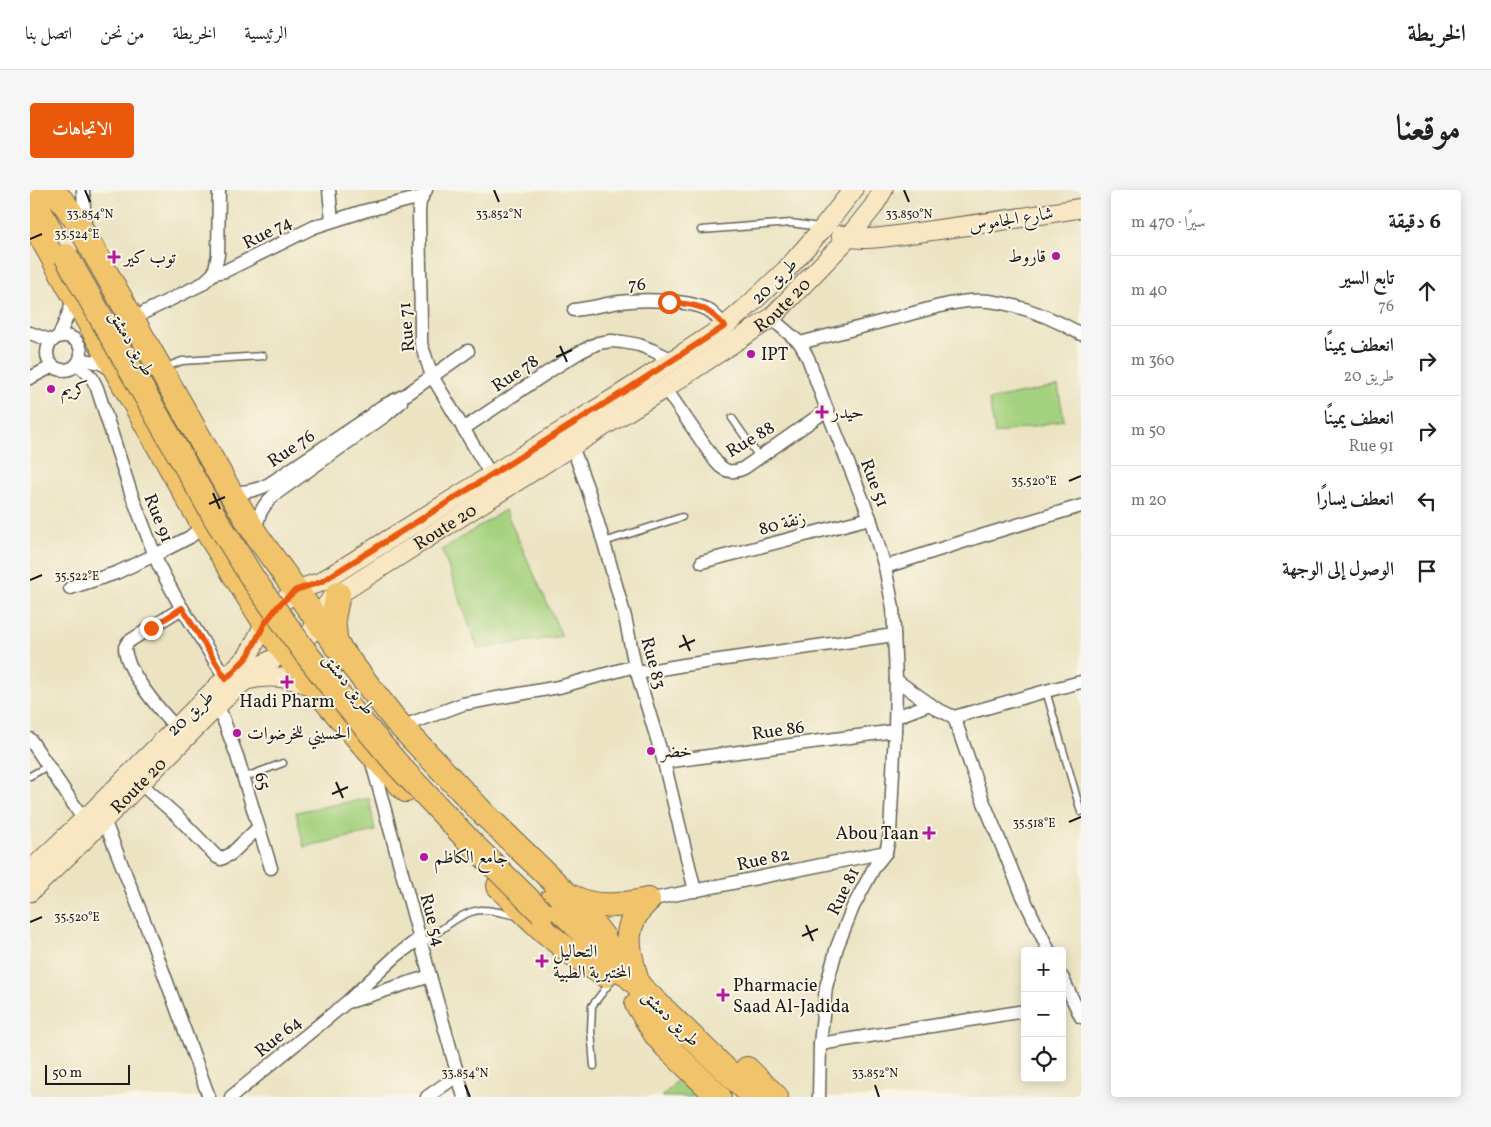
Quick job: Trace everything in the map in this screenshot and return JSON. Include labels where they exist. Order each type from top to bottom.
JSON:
[{"type":"highway","name":"طريق دمشق","points":[[47,190],[216,519],[253,579],[336,692],[397,764],[469,841],[548,907],[613,974],[641,996],[702,1057],[734,1097]]},
{"type":"highway","points":[[52,190],[76,220],[76,247],[133,321],[257,536],[336,646],[401,727],[480,810],[548,907]]},
{"type":"highway","name":"طريق دمشق","points":[[30,194],[76,247]]},
{"type":"highway","points":[[30,217],[207,532],[284,652],[369,751],[548,907],[593,922],[603,937],[613,974]]},
{"type":"highway","points":[[336,646],[334,619],[338,594]]},
{"type":"highway","points":[[548,907],[586,903],[613,906],[648,900]]},
{"type":"highway","points":[[648,900],[635,914],[630,928],[630,955],[650,1026],[661,1040],[719,1097]]},
{"type":"highway","points":[[641,996],[667,1003],[684,1012],[700,1024],[776,1097]]},
{"type":"highway","name":"طريق دمشق","points":[[702,1057],[754,1097]]},
{"type":"main road","name":"طريق 20","points":[[30,871],[84,820],[248,656],[258,657],[265,623],[279,605],[296,590],[321,582],[725,326],[779,277],[823,228],[853,190]]},
{"type":"main road","name":"Route 20","points":[[30,892],[141,784],[218,705],[246,680],[258,657],[284,652],[295,647],[312,631],[325,606],[338,594],[665,388],[771,318],[848,238],[883,190]]},
{"type":"main road","name":"شارع الجاموس","points":[[823,228],[848,238],[865,238],[963,226],[1081,208]]},
{"type":"main road","points":[[246,680],[263,677],[281,677],[314,687]]},
{"type":"street","points":[[76,247],[83,190]]},
{"type":"street","points":[[214,273],[218,256],[219,190]]},
{"type":"street","points":[[329,190],[332,221]]},
{"type":"street","name":"Rue 74","points":[[133,321],[145,312],[202,284],[214,273],[225,272],[314,227],[424,193]]},
{"type":"street","name":"Rue 71","points":[[424,193],[419,212],[422,344],[432,376],[491,475]]},
{"type":"street","points":[[30,333],[55,339],[68,336],[77,341],[81,349],[80,361],[71,369],[61,370],[49,362],[47,351],[55,339],[70,310],[72,293]]},
{"type":"street","points":[[800,343],[928,309],[973,301],[988,301],[1016,306],[1081,334]]},
{"type":"street","name":"76","points":[[574,310],[621,302],[682,303],[711,312],[725,326]]},
{"type":"street","name":"Rue 51","points":[[771,318],[800,343],[811,365],[870,518],[885,567],[893,608],[896,680],[890,834],[886,852]]},
{"type":"street","name":"Rue 78","points":[[463,429],[556,367],[580,352],[598,344],[623,342],[639,345],[673,360]]},
{"type":"street","name":"Rue 76","points":[[257,536],[256,524],[259,513],[282,482],[381,407],[407,394],[468,351]]},
{"type":"street","points":[[80,361],[100,363],[118,374]]},
{"type":"street","name":"Rue 91","points":[[80,361],[97,388],[130,493],[155,555],[182,608],[226,679]]},
{"type":"street","points":[[30,378],[53,366]]},
{"type":"street","name":"Rue 88","points":[[665,388],[716,462],[729,472],[740,470],[827,410]]},
{"type":"street","name":"Rue 76","points":[[230,492],[244,493],[282,482],[336,450],[394,409],[407,394]]},
{"type":"street","name":"Rue 76","points":[[336,450],[366,419]]},
{"type":"street","name":"Rue 83","points":[[572,446],[584,477],[604,542],[636,670],[664,762],[695,891]]},
{"type":"street","points":[[885,567],[1081,506]]},
{"type":"street","name":"زنقة 80","points":[[702,562],[870,518]]},
{"type":"street","points":[[70,588],[116,573],[190,537],[199,529],[207,532],[207,540],[194,542],[155,555]]},
{"type":"street","points":[[176,727],[139,681],[129,663],[125,647],[128,642],[182,608]]},
{"type":"street","points":[[401,727],[463,704],[559,687],[636,670],[894,635]]},
{"type":"street","points":[[896,680],[943,713],[954,717],[1081,682]]},
{"type":"street","points":[[896,717],[930,704]]},
{"type":"street","name":"65","points":[[218,705],[237,756],[271,868]]},
{"type":"street","points":[[954,717],[982,798],[1021,892],[1047,947]]},
{"type":"street","name":"Rue 86","points":[[664,762],[895,731]]},
{"type":"street","points":[[30,738],[84,820]]},
{"type":"street","name":"Rue 54","points":[[369,751],[464,1097]]},
{"type":"street","points":[[141,784],[178,816],[221,859],[231,854],[258,828]]},
{"type":"street","points":[[104,820],[209,1097]]},
{"type":"street","name":"Rue 82","points":[[648,900],[886,852]]},
{"type":"street","name":"Rue 81","points":[[819,1097],[820,1044],[826,987],[837,947],[853,907],[875,866],[886,852]]},
{"type":"street","name":"Rue 64","points":[[231,1097],[347,1002],[396,956],[421,941]]},
{"type":"street","name":"Rue 64","points":[[347,1002],[430,976]]},
{"type":"street","points":[[1068,1003],[1081,1017]]},
{"type":"street","points":[[820,1044],[1021,1012]]},
{"type":"street","points":[[427,1097],[458,1075]]},
{"type":"lane","points":[[701,230],[792,222],[823,228]]},
{"type":"lane","points":[[160,369],[182,361],[263,356]]},
{"type":"lane","points":[[732,418],[759,457]]},
{"type":"lane","points":[[604,542],[682,517]]},
{"type":"lane","points":[[1046,691],[1081,812]]},
{"type":"lane","points":[[243,778],[283,763]]},
{"type":"lane","points":[[30,776],[48,766]]},
{"type":"lane","points":[[421,941],[465,913],[474,910],[548,907]]},
{"type":"lane","points":[[594,1066],[591,1030],[592,1006],[613,974]]},
{"type":"green space","points":[[1058,386],[1064,420],[995,434],[989,400]]},
{"type":"green space","points":[[505,510],[562,636],[478,649],[442,550]]},
{"type":"green space","points":[[369,798],[375,831],[304,847],[296,812]]},
{"type":"green space","points":[[682,1075],[705,1097],[662,1097]]},
{"type":"place","name":"قاروط","points":[[1056,256]]},
{"type":"place","name":"توب كير","points":[[114,257]]},
{"type":"place","name":"IPT","points":[[751,354]]},
{"type":"place","name":"كريم","points":[[51,389]]},
{"type":"place","name":"حيدر","points":[[822,412]]},
{"type":"place","name":"Hadi Pharm","points":[[287,682]]},
{"type":"place","name":"الحسيني للخرضوات","points":[[237,733]]},
{"type":"place","name":"خضر","points":[[651,751]]},
{"type":"place","name":"Abou Taan","points":[[929,833]]},
{"type":"place","name":"جامع الكاظم","points":[[424,857]]},
{"type":"place","name":"التحاليل المختبرية الطبية","points":[[542,961]]},
{"type":"place","name":"Pharmacie Saad Al-Jadida","points":[[723,995]]},
{"type":"route","points":[[151,628],[182,608],[226,679],[248,656],[272,613],[296,590],[321,582],[725,326],[711,312],[702,308],[689,304],[669,302]]}]
